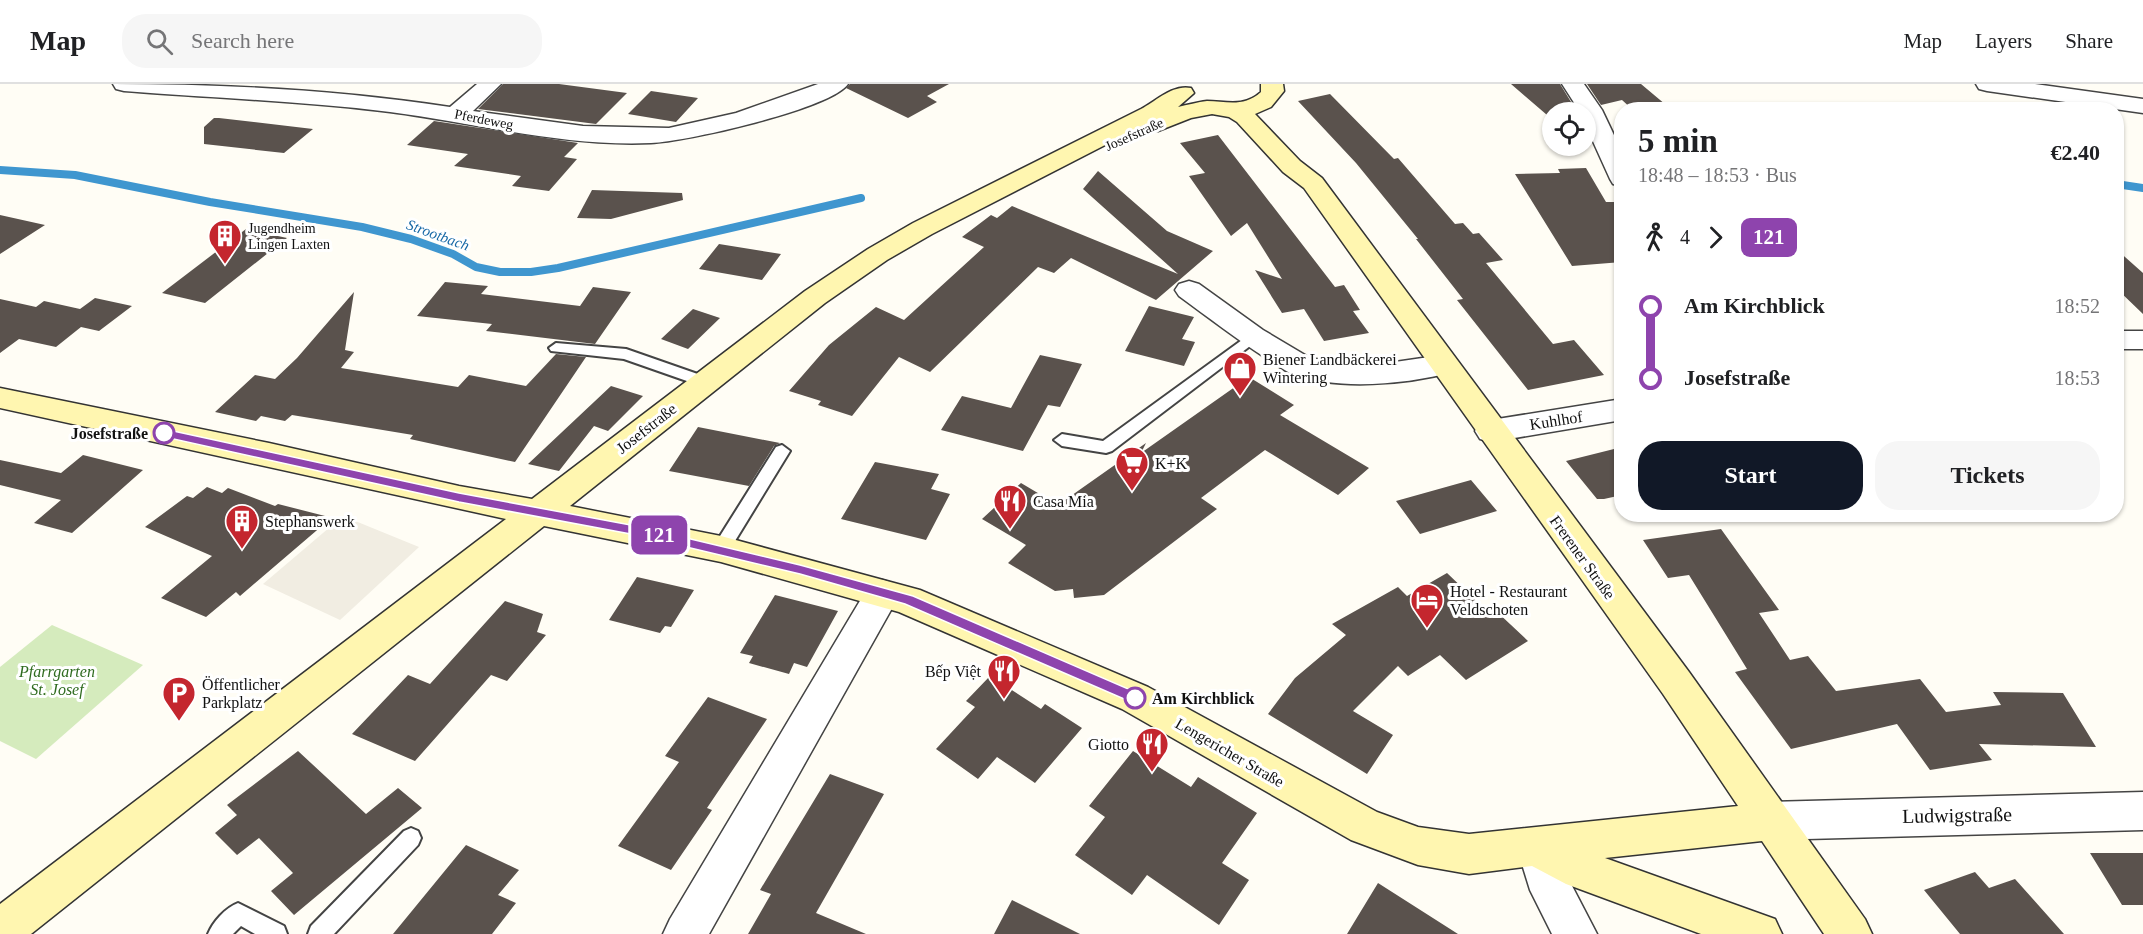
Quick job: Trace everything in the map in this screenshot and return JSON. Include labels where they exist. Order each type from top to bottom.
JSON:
[{"type":"main road","points":[[1182,88],[1189,100],[1208,108],[1234,110],[1270,89]]},
{"type":"main road","name":"Josefstraße","points":[[0,931],[815,297],[896,243],[960,208],[1059,162],[1091,142],[1162,108],[1182,88]]},
{"type":"main road","name":"Frerener Straße","points":[[1270,89],[1313,172],[1313,183]]},
{"type":"main road","name":"Josefstraße","points":[[1059,162],[1097,150],[1185,112],[1208,108]]},
{"type":"main road","name":"Frerener Straße","points":[[1234,110],[1250,119],[1299,175],[1313,183],[1669,674],[1850,934]]},
{"type":"main road","name":"Lengericher Straße","points":[[0,398],[269,454],[459,498],[722,549],[930,609],[1135,698],[1222,749],[1365,827],[1418,846],[1469,854],[1772,821]]},
{"type":"main road","points":[[1538,848],[1581,870],[1760,934]]},
{"type":"street","name":"Pferdeweg","points":[[124,84],[343,100],[457,113],[518,126],[651,136],[697,130],[740,118],[837,84]]},
{"type":"street","points":[[457,113],[490,84]]},
{"type":"street","points":[[1573,84],[1590,110],[1614,162]]},
{"type":"street","points":[[1987,84],[2115,102]]},
{"type":"street","points":[[2124,103],[2143,106]]},
{"type":"street","points":[[1189,290],[1253,337],[1302,367],[1340,373],[1388,373],[1443,365]]},
{"type":"street","name":"Kuhlhof","points":[[1491,431],[1614,410]]},
{"type":"street","points":[[685,934],[882,594]]},
{"type":"street","name":"Ludwigstraße","points":[[1772,821],[2143,811]]},
{"type":"street","points":[[1538,848],[1551,890],[1575,934]]},
{"type":"lane","points":[[1062,441],[1106,447],[1253,337]]},
{"type":"lane","points":[[556,348],[626,354],[704,382]]},
{"type":"lane","points":[[722,549],[782,451]]},
{"type":"lane","points":[[319,934],[411,838]]},
{"type":"lane","points":[[219,934],[238,913],[276,934]]},
{"type":"green space","name":"Pfarrgarten St. Josef","points":[[52,625],[143,665],[36,759],[0,741],[0,667]]},
{"type":"shaded area","points":[[343,516],[419,547],[340,620],[263,584]]},
{"type":"building","points":[[503,84],[559,84],[627,93],[596,124],[478,109]]},
{"type":"building","points":[[850,84],[949,84],[927,96],[937,102],[908,118],[846,88]]},
{"type":"building","points":[[1511,84],[1560,84],[1571,102],[1542,102],[1542,111]]},
{"type":"building","points":[[1587,84],[1641,84],[1662,102],[1624,102],[1622,100],[1601,105]]},
{"type":"building","points":[[651,91],[698,98],[676,122],[628,114]]},
{"type":"building","points":[[1330,94],[1394,159],[1398,158],[1455,224],[1463,223],[1473,234],[1479,233],[1503,260],[1486,263],[1553,344],[1574,340],[1604,375],[1528,390],[1457,300],[1463,299],[1416,239],[1418,239],[1356,163],[1298,101]]},
{"type":"building","points":[[214,118],[313,129],[284,153],[204,144],[204,127]]},
{"type":"building","points":[[434,121],[578,143],[564,157],[577,159],[549,191],[512,186],[521,176],[454,166],[468,154],[407,145]]},
{"type":"building","points":[[1218,135],[1335,287],[1344,285],[1360,310],[1353,311],[1369,333],[1324,341],[1304,309],[1282,313],[1255,270],[1282,279],[1247,223],[1231,236],[1189,176],[1205,173],[1180,143]]},
{"type":"building","points":[[1586,168],[1606,202],[1614,202],[1614,263],[1572,266],[1515,174],[1560,173],[1558,169]]},
{"type":"building","points":[[1098,171],[1167,231],[1213,251],[1156,300],[1071,258],[1054,273],[1038,267],[930,372],[899,357],[852,416],[818,405],[821,401],[789,391],[829,345],[876,307],[904,320],[984,247],[962,237],[991,215],[997,218],[1012,206],[1178,274],[1083,189]]},
{"type":"building","points":[[592,190],[682,193],[683,200],[611,219],[577,218]]},
{"type":"building","points":[[0,215],[45,225],[0,254]]},
{"type":"building","name":"Jugendheim Lingen Laxten","points":[[246,229],[287,238],[205,303],[162,293]]},
{"type":"building","points":[[719,244],[781,254],[762,280],[699,269]]},
{"type":"building","points":[[2124,256],[2143,273],[2143,314],[2124,296]]},
{"type":"building","points":[[445,282],[488,286],[481,294],[580,306],[593,287],[631,292],[595,344],[486,331],[492,324],[417,316]]},
{"type":"building","points":[[354,292],[345,350],[354,352],[341,368],[458,387],[469,375],[526,386],[556,354],[586,357],[515,462],[410,439],[413,435],[292,415],[285,421],[261,416],[256,421],[215,412],[255,375],[275,379],[297,358]]},
{"type":"building","points":[[95,298],[132,306],[99,331],[81,327],[56,347],[19,339],[0,353],[0,299],[36,307],[44,301],[80,309]]},
{"type":"building","points":[[1149,306],[1194,317],[1182,339],[1195,342],[1184,366],[1125,351]]},
{"type":"building","points":[[693,309],[720,318],[688,349],[661,339]]},
{"type":"building","points":[[1040,355],[1082,364],[1060,407],[1048,405],[1023,451],[941,430],[962,396],[1011,408]]},
{"type":"building","name":"K+K","points":[[1249,377],[1294,405],[1280,415],[1369,468],[1338,495],[1265,450],[1201,498],[1217,509],[1104,595],[1074,598],[1073,589],[1055,591],[1008,563],[1026,545],[982,519],[1021,483],[1058,505],[1146,443],[1141,453]]},
{"type":"building","points":[[611,386],[643,396],[608,431],[594,426],[559,471],[528,464]]},
{"type":"building","points":[[698,427],[780,443],[774,446],[749,486],[669,471]]},
{"type":"building","points":[[1614,449],[1614,497],[1597,499],[1566,461]]},
{"type":"building","points":[[83,455],[143,470],[72,533],[34,523],[61,500],[0,485],[0,460],[61,473]]},
{"type":"building","points":[[875,462],[939,474],[931,489],[950,494],[926,540],[841,519]]},
{"type":"building","points":[[1471,480],[1497,511],[1420,534],[1396,501]]},
{"type":"building","name":"Stephanswerk","points":[[207,487],[222,493],[228,488],[275,506],[278,504],[325,516],[316,523],[323,525],[240,596],[236,592],[206,617],[161,598],[212,556],[145,527],[187,496],[193,498]]},
{"type":"building","points":[[1721,529],[1779,610],[1759,613],[1790,660],[1808,656],[1836,691],[1920,679],[1946,712],[2001,705],[1993,692],[2063,693],[2096,747],[1979,744],[1992,760],[1930,770],[1897,724],[1791,749],[1735,672],[1747,669],[1689,575],[1668,578],[1643,540]]},
{"type":"building","points":[[1447,573],[1490,614],[1495,610],[1528,641],[1466,680],[1440,655],[1408,676],[1398,666],[1353,711],[1393,735],[1367,774],[1268,714],[1295,678],[1346,635],[1332,624],[1398,587],[1407,596]]},
{"type":"building","points":[[637,577],[694,590],[671,627],[665,626],[660,633],[609,620]]},
{"type":"building","points":[[775,595],[838,611],[807,667],[794,663],[789,674],[749,663],[753,656],[740,653]]},
{"type":"building","points":[[505,601],[543,614],[537,632],[546,635],[507,681],[491,675],[415,761],[352,734],[408,675],[430,684]]},
{"type":"building","points":[[990,676],[1041,709],[1045,704],[1082,728],[1035,783],[997,757],[978,779],[936,749],[975,707],[966,701]]},
{"type":"building","points":[[708,697],[767,719],[707,808],[712,810],[671,870],[618,846],[679,762],[665,756]]},
{"type":"building","points":[[298,751],[366,814],[398,788],[422,808],[294,915],[271,891],[293,873],[259,838],[237,855],[215,833],[237,815],[227,805]]},
{"type":"building","points":[[1133,751],[1191,787],[1198,777],[1257,813],[1222,863],[1249,880],[1219,925],[1147,875],[1132,895],[1075,855],[1105,817],[1089,806]]},
{"type":"building","points":[[830,774],[884,794],[816,913],[866,934],[748,934],[771,894],[760,890]]},
{"type":"building","points":[[466,845],[519,870],[498,895],[516,903],[492,934],[393,934]]},
{"type":"building","points":[[2090,853],[2143,853],[2143,905],[2122,905]]},
{"type":"building","points":[[1975,872],[1989,888],[2015,879],[2064,934],[1960,934],[1924,890]]},
{"type":"building","points":[[1378,883],[1458,934],[1347,934]]},
{"type":"building","points":[[1012,900],[1080,934],[994,934]]},
{"type":"waterway","name":"Strootbach","points":[[0,170],[75,175],[210,202],[362,227],[411,239],[453,254],[476,267],[500,272],[531,272],[558,268],[861,198]]},
{"type":"waterway","name":"Strootbach","points":[[2124,185],[2143,188]]},
{"type":"bus line","name":"121","points":[[164,433],[269,454],[459,498],[636,530],[800,569],[908,600],[1135,698]]},
{"type":"place","name":"Jugendheim Lingen Laxten","points":[[225,265]]},
{"type":"place","name":"Biener Landbäckerei Wintering","points":[[1240,397]]},
{"type":"place","name":"Josefstraße","points":[[164,433]]},
{"type":"place","name":"K+K","points":[[1132,492]]},
{"type":"place","name":"Casa Mia","points":[[1010,530]]},
{"type":"place","name":"Stephanswerk","points":[[242,550]]},
{"type":"place","name":"Hotel - Restaurant Veldschoten","points":[[1427,629]]},
{"type":"place","name":"Am Kirchblick","points":[[1135,698]]},
{"type":"place","name":"Bếp Việt","points":[[1004,700]]},
{"type":"place","name":"Öffentlicher Parkplatz","points":[[179,722]]},
{"type":"place","name":"Giotto","points":[[1152,773]]}]
